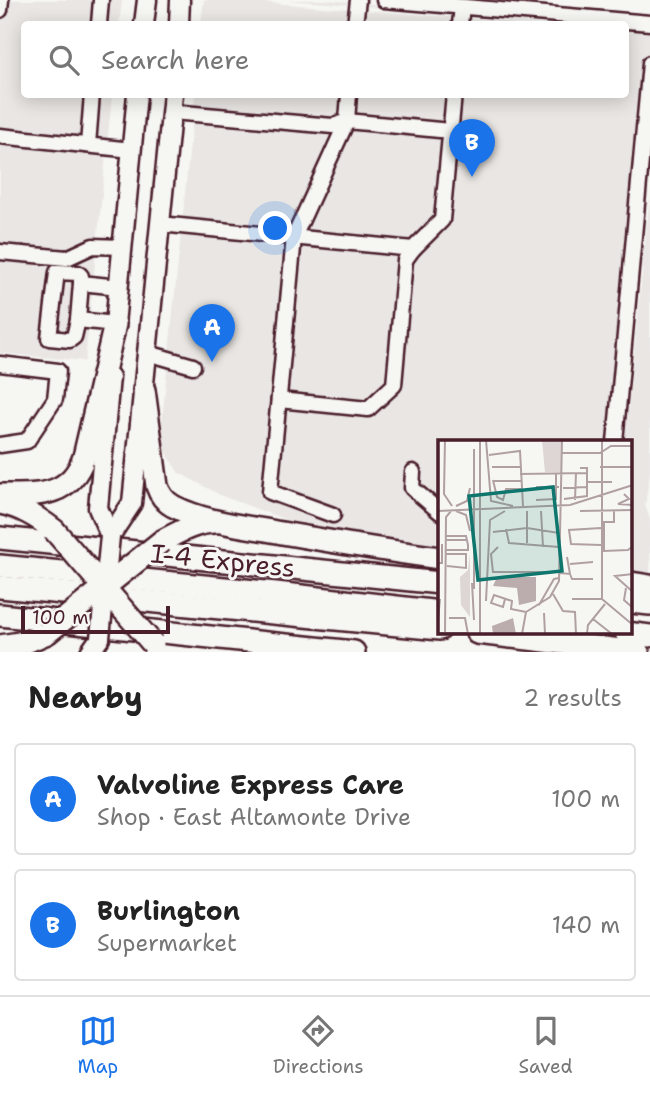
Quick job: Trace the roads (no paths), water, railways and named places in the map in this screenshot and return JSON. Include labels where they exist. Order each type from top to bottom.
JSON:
[{"type":"highway","points":[[0,495],[53,491],[65,486],[76,474],[86,449],[115,324]]},
{"type":"highway","points":[[144,390],[159,494],[172,506],[222,522],[438,558]]},
{"type":"highway","points":[[0,503],[33,515],[54,530],[158,648]]},
{"type":"highway","points":[[0,646],[26,642],[47,634],[162,541],[189,527],[222,522]]},
{"type":"highway","points":[[0,538],[438,583]]},
{"type":"highway","name":"I-4 Express","points":[[0,566],[438,612]]},
{"type":"highway","points":[[632,583],[650,586]]},
{"type":"highway","name":"I-4 Express","points":[[0,587],[438,629]]},
{"type":"highway","points":[[632,602],[650,604]]},
{"type":"highway","points":[[0,615],[354,652]]},
{"type":"highway","points":[[485,634],[638,652]]},
{"type":"highway","points":[[632,634],[650,636]]},
{"type":"main road","points":[[144,21],[147,0]]},
{"type":"main road","points":[[179,21],[180,0]]},
{"type":"main road","points":[[110,537],[98,508],[137,98]]},
{"type":"main road","points":[[99,647],[110,537],[132,503],[172,103]]},
{"type":"street","points":[[0,10],[1,0]]},
{"type":"street","points":[[99,21],[101,0]]},
{"type":"street","points":[[355,21],[358,0]]},
{"type":"street","points":[[384,0],[626,21]]},
{"type":"street","points":[[460,21],[462,7]]},
{"type":"street","points":[[629,21],[650,23]]},
{"type":"street","points":[[615,440],[650,63]]},
{"type":"street","points":[[88,145],[92,98]]},
{"type":"street","points":[[333,515],[270,492],[295,237],[347,121],[349,98]]},
{"type":"street","points":[[279,400],[368,409],[394,385],[405,260],[442,220],[454,98]]},
{"type":"street","points":[[172,103],[333,126],[347,121],[450,131]]},
{"type":"street","points":[[0,136],[132,150]]},
{"type":"street","points":[[160,224],[413,249]]},
{"type":"street","points":[[0,252],[67,258],[93,246],[123,247]]},
{"type":"street","points":[[57,272],[78,273],[81,283],[74,337],[70,340],[49,338],[57,272]]},
{"type":"street","points":[[81,283],[119,287]]},
{"type":"street","points":[[78,320],[115,324]]},
{"type":"street","points":[[148,353],[193,366]]},
{"type":"street","points":[[0,364],[58,370],[55,399],[27,441],[0,445]]},
{"type":"street","points":[[413,472],[412,488],[438,510]]},
{"type":"place","name":"Burlington","points":[[472,177]]},
{"type":"place","name":"Valvoline Express Care","points":[[212,362]]}]
